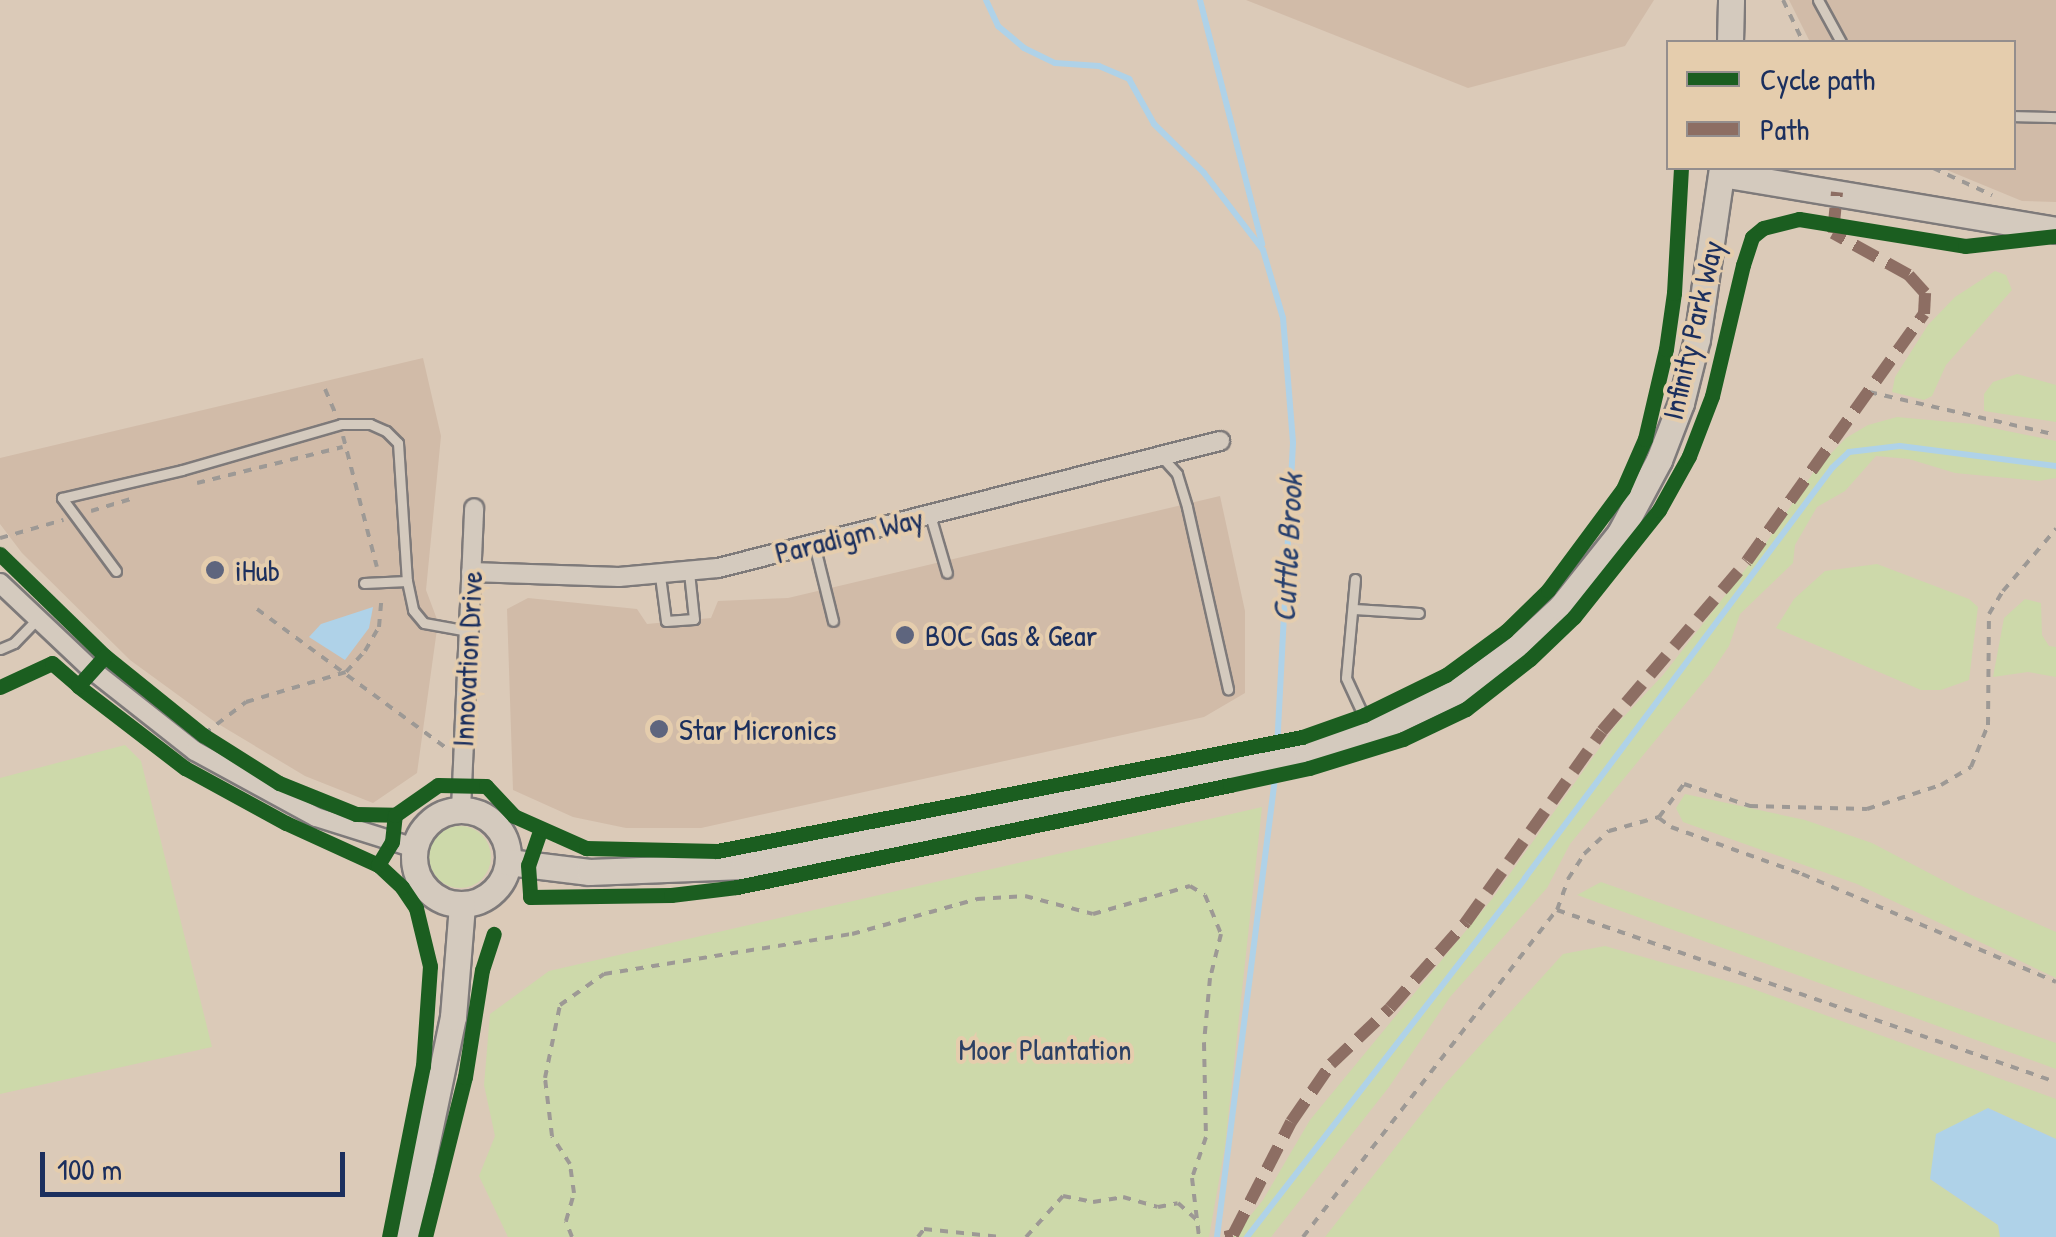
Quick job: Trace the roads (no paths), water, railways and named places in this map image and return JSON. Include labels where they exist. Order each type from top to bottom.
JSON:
[{"type":"street","points":[[1730,40],[1731,0]]},
{"type":"street","points":[[1722,171],[2056,230]]},
{"type":"street","name":"Infinity Park Way","points":[[508,862],[589,872],[744,866],[1306,751],[1370,732],[1456,692],[1517,648],[1561,607],[1620,532],[1660,460],[1681,403],[1705,302],[1722,171]]},
{"type":"street","name":"Paradigm Way","points":[[471,572],[660,576],[689,572],[1220,442]]},
{"type":"street","name":"Innovation Drive","points":[[461,810],[474,508]]},
{"type":"street","points":[[0,583],[136,706],[251,785],[316,817],[414,848]]},
{"type":"street","points":[[461,810],[490,820],[507,846],[508,862],[493,892],[462,904],[430,894],[414,864],[414,848],[431,820],[461,810]]},
{"type":"street","points":[[407,1237],[453,1018],[462,904]]},
{"type":"lane","points":[[1818,0],[1840,40]]},
{"type":"lane","points":[[2016,116],[2056,117]]},
{"type":"lane","points":[[116,570],[62,498],[182,470],[341,424],[370,424],[386,431],[398,443],[407,581],[413,610],[424,623],[468,631]]},
{"type":"lane","points":[[1162,456],[1177,474],[1228,689]]},
{"type":"lane","points":[[930,515],[947,573]]},
{"type":"lane","points":[[814,544],[833,621]]},
{"type":"lane","points":[[660,576],[666,622],[694,620],[689,572]]},
{"type":"lane","points":[[1356,578],[1346,678],[1370,732]]},
{"type":"lane","points":[[364,583],[407,581]]},
{"type":"lane","points":[[1354,609],[1419,613]]},
{"type":"lane","points":[[0,649],[14,643],[37,619]]},
{"type":"water","points":[[373,607],[369,628],[345,660],[309,637],[321,624]]},
{"type":"water","points":[[1988,1108],[2056,1139],[2056,1237],[2000,1237],[1998,1225],[1930,1179],[1936,1134]]},
{"type":"waterway","name":"Cuttle Brook","points":[[986,0],[998,26],[1024,48],[1055,63],[1099,66],[1129,79],[1154,124],[1204,173],[1263,250],[1283,318],[1293,443],[1277,748]]},
{"type":"waterway","points":[[1200,0],[1262,244]]},
{"type":"waterway","points":[[1247,1237],[1525,878],[1832,468],[1849,452],[1900,446],[2056,466]]},
{"type":"waterway","name":"Cuttle Brook","points":[[1217,1237],[1277,765]]},
{"type":"place","name":"iHub","points":[[215,570]]},
{"type":"place","name":"BOC Gas & Gear","points":[[905,635]]},
{"type":"place","name":"Star Micronics","points":[[659,729]]},
{"type":"park label","name":"Moor Plantation","points":[[1045,1049]]}]
